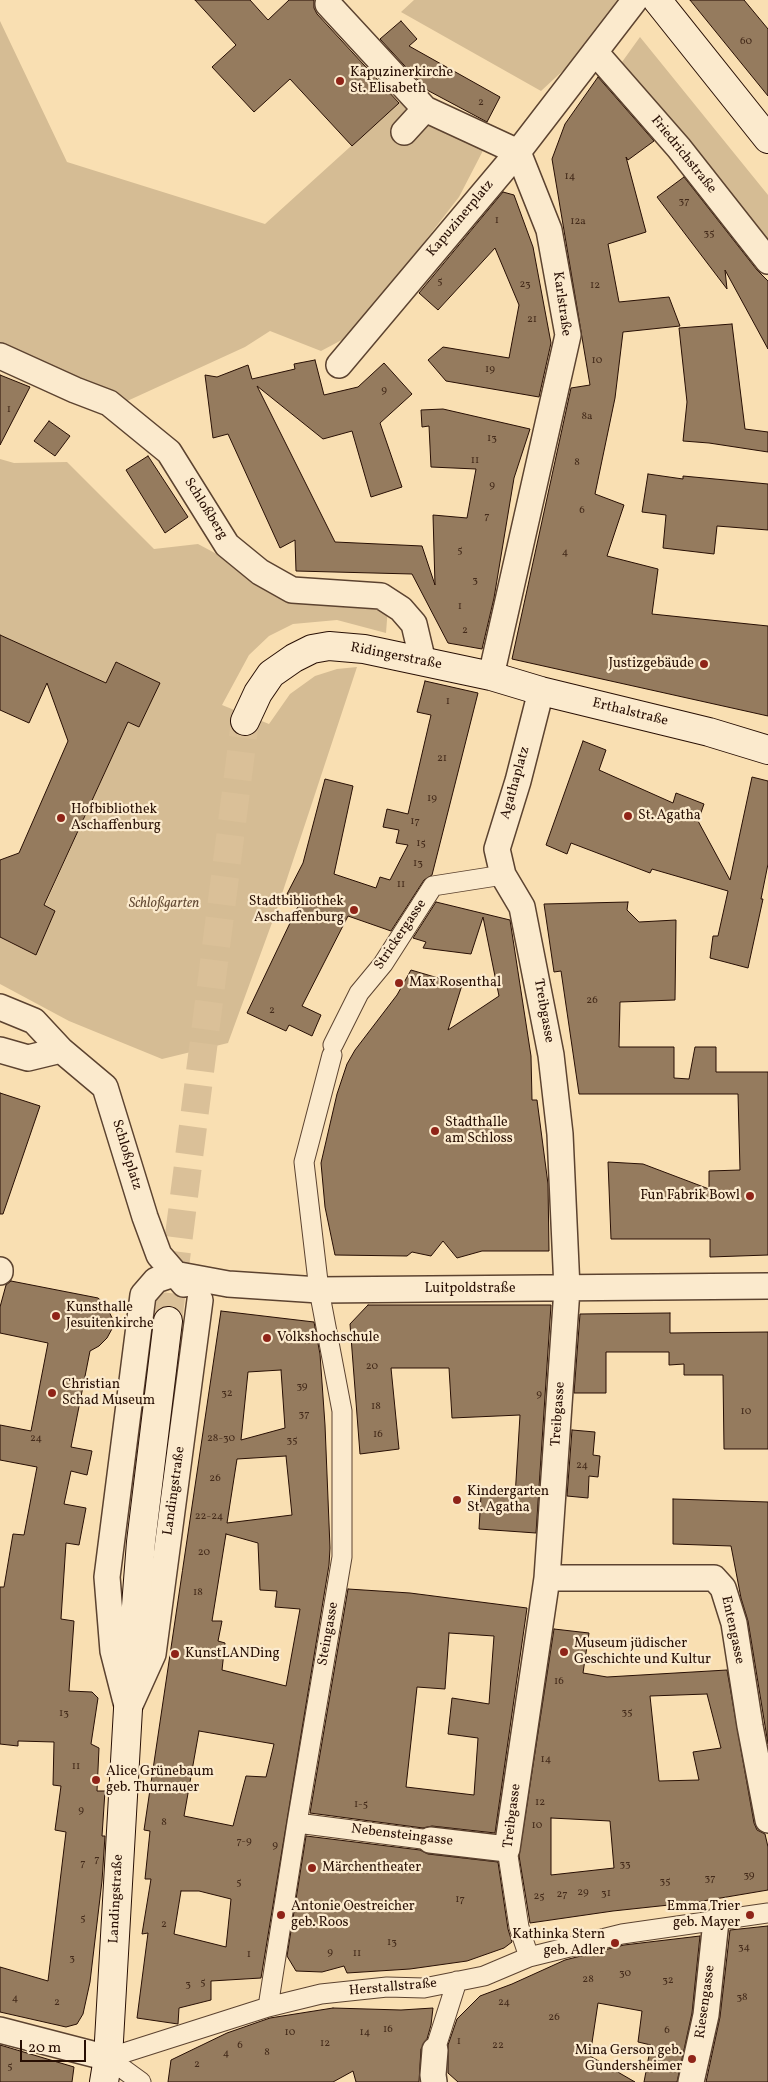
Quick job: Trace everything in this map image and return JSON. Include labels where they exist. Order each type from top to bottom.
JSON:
[{"type":"main road","points":[[657,0],[768,139]]},
{"type":"main road","name":"Ridingerstraße","points":[[245,721],[258,693],[271,674],[294,658],[312,650],[329,646],[364,649],[491,676]]},
{"type":"main road","name":"Erthalstraße","points":[[491,676],[541,691],[709,732],[768,750]]},
{"type":"main road","name":"Landingstraße","points":[[106,2070],[128,1709],[141,1542],[168,1321]]},
{"type":"street","points":[[328,4],[425,110],[518,152],[635,0]]},
{"type":"street","name":"Friedrichstraße","points":[[596,52],[679,148],[768,261]]},
{"type":"street","points":[[404,132],[425,110]]},
{"type":"street","name":"Kapuzinerplatz","points":[[339,365],[518,152]]},
{"type":"street","name":"Karlstraße","points":[[491,676],[568,335],[549,230],[518,152]]},
{"type":"street","name":"Schloßberg","points":[[0,356],[75,390],[109,403],[169,452],[227,545],[260,572],[292,590],[381,596],[401,609],[414,624],[423,662]]},
{"type":"street","name":"Agathaplatz","points":[[503,875],[498,849],[541,691]]},
{"type":"street","name":"Strickergasse","points":[[315,1259],[304,1162],[332,1050],[360,993],[382,964],[433,886],[503,875]]},
{"type":"street","name":"Treibgasse","points":[[503,875],[522,907],[551,1055],[560,1134],[567,1289],[547,1578],[507,1849],[518,1927],[529,1957]]},
{"type":"street","name":"Schloßplatz","points":[[0,1007],[34,1020],[61,1050],[105,1087],[145,1217],[159,1255],[174,1274]]},
{"type":"street","points":[[0,1050],[28,1058],[61,1050]]},
{"type":"street","name":"Steingasse","points":[[268,2007],[342,1557],[342,1410],[319,1290],[315,1259]]},
{"type":"street","points":[[174,1274],[200,1300],[228,1284]]},
{"type":"street","name":"Luitpoldstraße","points":[[174,1274],[228,1284],[319,1290],[768,1286]]},
{"type":"street","name":"Landingstraße","points":[[128,1709],[113,1651],[107,1577],[143,1294],[156,1280],[174,1274]]},
{"type":"street","name":"Landingstraße","points":[[128,1709],[153,1654],[200,1300]]},
{"type":"street","name":"Entengasse","points":[[547,1578],[714,1578],[723,1588],[734,1624],[750,1726],[768,1820]]},
{"type":"street","name":"Nebensteingasse","points":[[297,1823],[507,1849]]},
{"type":"street","name":"Herstallstraße","points":[[106,2070],[268,2007],[321,1994],[386,1987],[424,1988],[484,1976],[529,1957],[622,1934],[716,1922],[768,1913]]},
{"type":"street","name":"Riesengasse","points":[[691,2082],[706,2015],[716,1922]]},
{"type":"street","points":[[434,2082],[435,2050],[457,1981]]},
{"type":"street","points":[[0,2030],[140,2082]]},
{"type":"green space","points":[[414,0],[619,0],[582,53],[541,91],[401,12]]},
{"type":"green space","points":[[0,21],[67,162],[265,224],[404,98],[489,139],[459,197],[353,334],[321,351],[270,331],[245,347],[125,402],[0,346]]},
{"type":"green space","points":[[640,37],[768,195],[768,247],[622,62]]},
{"type":"green space","name":"Schloßgarten","points":[[0,459],[14,463],[67,462],[154,549],[198,544],[271,583],[388,607],[386,633],[337,620],[293,624],[269,636],[249,655],[222,705],[269,724],[290,694],[315,676],[337,669],[357,667],[277,909],[228,1043],[162,1059],[69,1021],[0,984],[0,937],[36,955],[55,911],[45,905],[128,722],[139,727],[160,683],[116,662],[106,683],[0,635]]},
{"type":"building","name":"Kapuzinerkirche St. Elisabeth","points":[[195,0],[250,0],[268,20],[289,0],[314,0],[314,8],[317,14],[399,103],[352,146],[290,79],[254,112],[212,67],[236,45]]},
{"type":"building","points":[[690,0],[744,0],[768,29],[768,96]]},
{"type":"building","points":[[401,21],[417,39],[409,46],[500,97],[487,122],[427,90],[380,39]]},
{"type":"building","points":[[598,77],[654,141],[628,160],[626,157],[646,232],[608,244],[619,302],[669,297],[680,326],[623,332],[615,398],[595,494],[624,505],[607,556],[658,569],[652,614],[768,626],[768,716],[512,659],[571,388],[590,385],[552,159],[565,124]]},
{"type":"building","points":[[684,177],[757,270],[768,281],[768,349],[725,270],[727,289],[657,197]]},
{"type":"building","points":[[503,192],[514,195],[533,247],[551,343],[539,397],[446,381],[428,360],[443,347],[509,358],[519,305],[495,248],[438,310],[419,293]]},
{"type":"building","points":[[732,324],[745,429],[768,432],[768,452],[683,441],[687,402],[679,328]]},
{"type":"building","points":[[315,360],[324,395],[358,387],[384,363],[412,394],[380,423],[402,487],[371,497],[352,431],[323,439],[257,386],[335,542],[422,546],[435,585],[433,515],[467,518],[476,469],[431,467],[429,426],[422,427],[421,410],[443,409],[530,429],[514,478],[494,598],[482,649],[448,643],[412,574],[296,571],[295,540],[280,548],[228,434],[213,438],[205,375],[217,377],[248,365],[252,379],[295,369],[294,364]]},
{"type":"building","points":[[0,375],[30,387],[0,445]]},
{"type":"building","points":[[49,421],[70,436],[55,456],[34,441]]},
{"type":"building","points":[[148,456],[188,517],[165,533],[126,470]]},
{"type":"building","points":[[648,474],[683,479],[683,476],[768,484],[768,530],[717,526],[714,554],[663,548],[666,515],[642,512]]},
{"type":"building","points":[[0,635],[106,683],[116,662],[160,683],[139,727],[128,722],[44,905],[55,911],[36,955],[0,937],[0,860],[19,853],[68,741],[47,683],[29,723],[0,710]]},
{"type":"building","points":[[425,681],[478,693],[432,875],[424,880],[391,931],[348,916],[302,1006],[321,1015],[312,1036],[289,1025],[286,1031],[247,1013],[302,898],[287,894],[303,863],[325,779],[353,786],[334,874],[376,888],[380,877],[390,880],[408,845],[396,843],[399,830],[383,827],[387,809],[408,814],[431,715],[417,712]]},
{"type":"building","name":"St. Agatha","points":[[583,741],[606,750],[599,770],[673,803],[676,793],[704,804],[698,821],[730,880],[752,777],[768,781],[768,864],[761,899],[763,899],[748,968],[710,958],[713,936],[718,936],[728,891],[652,869],[650,873],[571,843],[567,854],[546,845]]},
{"type":"building","name":"Stadthalle am Schloss","points":[[436,902],[510,920],[531,1056],[532,1100],[537,1100],[548,1184],[549,1251],[482,1251],[457,1258],[443,1241],[431,1256],[412,1252],[407,1256],[335,1255],[325,1207],[321,1163],[337,1094],[347,1064],[355,1050],[397,995],[411,970],[462,985],[448,1030],[499,996],[483,917],[471,954],[423,948],[426,942],[413,938]]},
{"type":"building","points":[[628,902],[627,910],[639,922],[676,920],[675,1000],[620,1002],[619,1047],[674,1047],[674,1078],[689,1079],[695,1047],[716,1047],[716,1072],[768,1072],[768,1255],[710,1257],[710,1239],[611,1239],[608,1162],[643,1164],[709,1189],[709,1171],[740,1170],[738,1094],[579,1094],[561,971],[554,972],[544,904]]},
{"type":"building","points":[[0,1093],[40,1106],[3,1214],[0,1214]]},
{"type":"building","points":[[11,1281],[98,1298],[106,1305],[113,1320],[113,1327],[107,1338],[90,1351],[71,1447],[92,1451],[87,1475],[71,1471],[64,1504],[86,1508],[79,1545],[66,1543],[61,1619],[74,1621],[69,1691],[92,1692],[98,1698],[91,1744],[99,1748],[97,1791],[105,1791],[102,1881],[90,1982],[83,2014],[77,2024],[66,2027],[0,2012],[0,1967],[48,1981],[66,1832],[55,1830],[61,1786],[53,1785],[54,1742],[18,1741],[18,1746],[0,1744],[0,1587],[4,1587],[13,1534],[24,1535],[37,1467],[0,1460],[0,1425],[31,1431],[48,1343],[0,1333],[0,1307],[6,1285]]},
{"type":"building","points":[[368,1305],[551,1305],[536,1533],[479,1529],[481,1495],[515,1497],[520,1415],[452,1418],[449,1368],[391,1368],[399,1449],[360,1454],[350,1324]]},
{"type":"building","points":[[221,1311],[314,1322],[320,1354],[325,1425],[329,1565],[261,1978],[211,1981],[211,2000],[179,2008],[178,2024],[137,2018],[148,1933],[142,1934],[151,1879],[145,1879],[150,1831],[144,1830]],"holes":[[[281,1370],[285,1428],[241,1440],[248,1372]],[[286,1456],[292,1515],[227,1523],[237,1459]],[[226,1534],[258,1543],[260,1590],[277,1591],[275,1607],[300,1609],[286,1686],[222,1670],[225,1643],[218,1641],[222,1621],[212,1621]],[[199,1731],[274,1744],[266,1777],[246,1776],[233,1826],[184,1816]],[[181,1891],[199,1891],[231,1899],[226,1947],[174,1934]]]},
{"type":"building","points":[[670,1313],[670,1333],[768,1332],[768,1449],[724,1449],[723,1375],[684,1375],[684,1364],[669,1365],[669,1352],[606,1352],[606,1393],[574,1393],[580,1314]]},
{"type":"building","points":[[572,1430],[595,1432],[593,1455],[600,1456],[598,1477],[589,1476],[588,1498],[567,1496]]},
{"type":"building","points":[[673,1499],[768,1502],[768,1744],[748,1621],[741,1598],[731,1546],[673,1544]]},
{"type":"building","points":[[348,1589],[410,1593],[527,1608],[495,1833],[432,1826],[423,1828],[310,1813]],"holes":[[[449,1633],[494,1636],[489,1704],[452,1698],[448,1734],[478,1738],[474,1795],[406,1787],[417,1687],[445,1689]]]},
{"type":"building","points":[[554,1629],[589,1633],[583,1673],[607,1677],[727,1670],[754,1823],[757,1830],[765,1834],[768,1847],[768,1890],[697,1902],[613,1911],[530,1923],[519,1856]],"holes":[[[707,1694],[721,1748],[693,1752],[699,1780],[659,1781],[650,1696]],[[551,1818],[610,1821],[614,1868],[551,1875]]]},
{"type":"building","points":[[306,1836],[498,1862],[508,1929],[512,1942],[504,1948],[467,1961],[410,1969],[347,1973],[344,1966],[322,1972],[296,1971],[287,1956]]},
{"type":"building","points":[[768,1926],[768,2082],[706,2082],[720,2017],[730,1930]]},
{"type":"building","points":[[700,1936],[692,2013],[677,2082],[644,2082],[651,2045],[638,2042],[642,2011],[598,2003],[590,2056],[635,2082],[458,2082],[448,2073],[448,2045],[457,2019],[480,1996],[565,1960],[624,1945]]},
{"type":"building","points":[[333,2008],[401,2010],[433,2008],[427,2039],[421,2049],[419,2082],[356,2082],[353,2071],[333,2082],[168,2082],[171,2060],[227,2033],[270,2018]]},
{"type":"building","points":[[0,2045],[74,2067],[72,2082],[0,2082]]},
{"type":"tunnel","points":[[168,1321],[245,721]]},
{"type":"place","name":"Kapuzinerkirche St. Elisabeth","points":[[340,81]]},
{"type":"place","name":"Justizgebäude","points":[[704,664]]},
{"type":"place","name":"St. Agatha","points":[[628,816]]},
{"type":"place","name":"Hofbibliothek Aschaffenburg","points":[[61,818]]},
{"type":"place","name":"Stadtbibliothek Aschaffenburg","points":[[354,910]]},
{"type":"place","name":"Max Rosenthal","points":[[399,983]]},
{"type":"place","name":"Stadthalle am Schloss","points":[[435,1131]]},
{"type":"place","name":"Fun Fabrik Bowl","points":[[750,1196]]},
{"type":"place","name":"Kunsthalle Jesuitenkirche","points":[[56,1316]]},
{"type":"place","name":"Volkshochschule","points":[[267,1338]]},
{"type":"place","name":"Christian Schad Museum","points":[[52,1393]]},
{"type":"place","name":"Kindergarten St. Agatha","points":[[457,1500]]},
{"type":"place","name":"Museum jüdischer Geschichte und Kultur","points":[[564,1652]]},
{"type":"place","name":"KunstLANDing","points":[[175,1654]]},
{"type":"place","name":"Alice Grünebaum geb. Thurnauer","points":[[96,1780]]},
{"type":"place","name":"Märchentheater","points":[[312,1868]]},
{"type":"place","name":"Antonie Oestreicher geb. Roos","points":[[281,1915]]},
{"type":"place","name":"Emma Trier geb. Mayer","points":[[750,1915]]},
{"type":"place","name":"Kathinka Stern geb. Adler","points":[[615,1943]]},
{"type":"place","name":"Mina Gerson geb. Gundersheimer","points":[[692,2059]]}]
